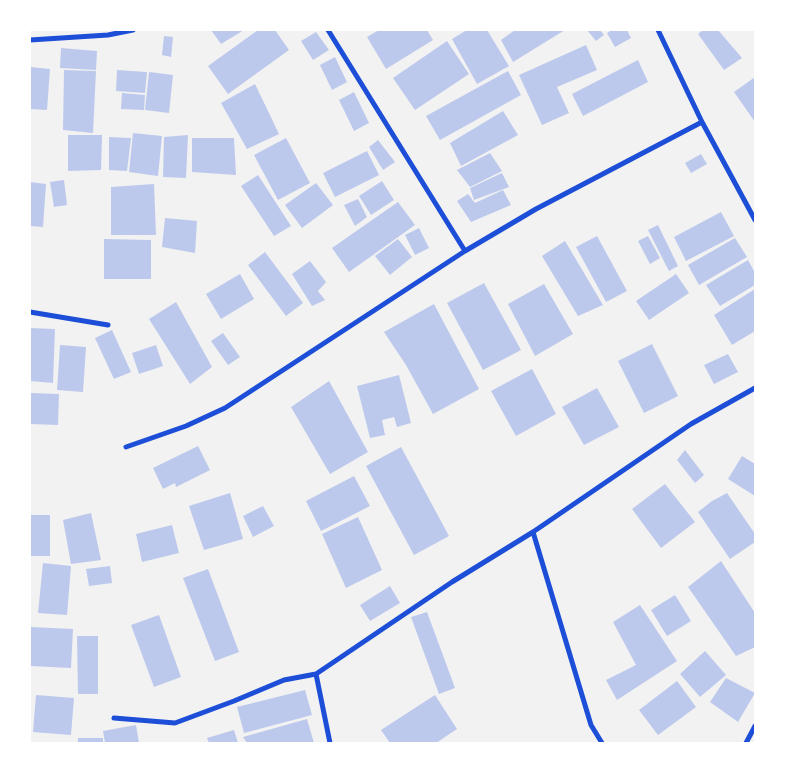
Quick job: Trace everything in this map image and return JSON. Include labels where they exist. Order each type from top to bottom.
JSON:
[{"type":"street","points":[[30,40],[108,35],[133,30]]},
{"type":"street","points":[[328,30],[465,251]]},
{"type":"street","points":[[658,30],[702,122],[755,220]]},
{"type":"street","points":[[126,447],[192,423],[224,408],[465,251],[536,209],[702,122]]},
{"type":"street","points":[[30,312],[108,325]]},
{"type":"street","points":[[114,718],[175,723],[284,680],[316,674],[452,582],[532,532],[691,424],[755,388]]},
{"type":"street","points":[[532,532],[591,725],[602,743]]},
{"type":"street","points":[[316,674],[330,743]]},
{"type":"street","points":[[746,743],[755,726]]},
{"type":"building","points":[[211,30],[244,30],[221,44]]},
{"type":"building","points":[[258,30],[275,30],[289,50],[228,94],[208,66]]},
{"type":"building","points":[[379,30],[427,30],[433,40],[386,69],[367,37]]},
{"type":"building","points":[[467,30],[487,30],[509,66],[477,84],[452,39]]},
{"type":"building","points":[[515,30],[565,30],[513,62],[501,40]]},
{"type":"building","points":[[587,30],[600,30],[604,35],[596,41]]},
{"type":"building","points":[[612,30],[627,30],[631,38],[615,47],[607,33]]},
{"type":"building","points":[[703,30],[718,30],[742,58],[724,70],[698,34]]},
{"type":"building","points":[[316,32],[329,50],[313,60],[301,41]]},
{"type":"building","points":[[164,36],[173,37],[171,57],[162,55]]},
{"type":"building","points":[[447,41],[469,74],[415,110],[393,78]]},
{"type":"building","points":[[586,45],[597,70],[557,87],[569,113],[542,125],[519,75]]},
{"type":"building","points":[[61,48],[97,51],[96,70],[60,68]]},
{"type":"building","points":[[335,57],[347,82],[332,90],[320,65]]},
{"type":"building","points":[[638,60],[648,82],[583,116],[572,94]]},
{"type":"building","points":[[30,67],[50,69],[47,110],[30,109]]},
{"type":"building","points":[[64,70],[96,71],[93,133],[63,130]]},
{"type":"building","points":[[117,70],[147,72],[145,93],[116,91]]},
{"type":"building","points":[[508,71],[521,95],[440,140],[426,116]]},
{"type":"building","points":[[149,72],[173,75],[169,113],[145,110]]},
{"type":"building","points":[[755,77],[755,122],[734,92]]},
{"type":"building","points":[[255,84],[279,134],[247,149],[221,103]]},
{"type":"building","points":[[354,92],[369,123],[354,131],[339,100]]},
{"type":"building","points":[[122,93],[145,95],[144,110],[121,109]]},
{"type":"building","points":[[503,111],[518,135],[461,166],[450,143]]},
{"type":"building","points":[[133,133],[162,136],[158,176],[129,172]]},
{"type":"building","points":[[68,135],[102,135],[101,170],[68,171]]},
{"type":"building","points":[[188,135],[186,178],[163,177],[164,137]]},
{"type":"building","points":[[109,137],[131,138],[127,171],[109,170]]},
{"type":"building","points":[[192,138],[234,138],[236,175],[192,172]]},
{"type":"building","points":[[286,138],[310,183],[278,200],[254,155]]},
{"type":"building","points":[[378,140],[395,162],[383,170],[369,147]]},
{"type":"building","points":[[367,151],[379,175],[335,197],[323,173]]},
{"type":"building","points":[[490,153],[502,171],[470,187],[457,170]]},
{"type":"building","points":[[701,154],[707,164],[691,173],[685,163]]},
{"type":"building","points":[[502,173],[509,187],[474,200],[470,188]]},
{"type":"building","points":[[258,175],[291,226],[274,236],[241,186]]},
{"type":"building","points":[[64,180],[67,205],[54,207],[50,182]]},
{"type":"building","points":[[382,181],[394,200],[371,215],[359,196]]},
{"type":"building","points":[[30,182],[46,184],[43,227],[30,226]]},
{"type":"building","points":[[316,183],[333,205],[302,228],[285,205]]},
{"type":"building","points":[[154,184],[156,235],[111,235],[111,187]]},
{"type":"building","points":[[503,190],[511,205],[471,222],[457,201],[468,194],[475,203]]},
{"type":"building","points":[[358,199],[367,217],[355,226],[344,205]]},
{"type":"building","points":[[398,202],[415,225],[349,272],[332,248]]},
{"type":"building","points":[[721,212],[734,236],[686,261],[674,237]]},
{"type":"building","points":[[165,218],[197,221],[195,253],[162,247]]},
{"type":"building","points":[[658,225],[678,266],[669,271],[648,230]]},
{"type":"building","points":[[419,228],[429,248],[415,255],[405,235]]},
{"type":"building","points":[[597,236],[627,291],[606,302],[576,247]]},
{"type":"building","points":[[648,236],[660,258],[650,264],[638,241]]},
{"type":"building","points":[[735,238],[747,257],[699,285],[688,265]]},
{"type":"building","points":[[104,239],[151,240],[151,279],[104,279]]},
{"type":"building","points":[[398,239],[412,257],[390,275],[375,256]]},
{"type":"building","points":[[565,241],[603,305],[578,316],[542,256]]},
{"type":"building","points":[[265,252],[303,303],[286,316],[248,265]]},
{"type":"building","points":[[748,260],[755,273],[755,285],[720,306],[706,285]]},
{"type":"building","points":[[310,261],[326,282],[318,291],[325,300],[312,306],[292,274]]},
{"type":"building","points":[[240,274],[254,299],[221,319],[206,294]]},
{"type":"building","points":[[676,274],[689,293],[649,320],[636,301]]},
{"type":"building","points":[[484,283],[521,350],[483,370],[447,303]]},
{"type":"building","points":[[544,284],[573,334],[535,356],[508,304]]},
{"type":"building","points":[[755,289],[755,331],[732,345],[714,315]]},
{"type":"building","points":[[176,302],[212,367],[190,384],[149,319]]},
{"type":"building","points":[[434,304],[479,389],[433,414],[406,365],[384,332]]},
{"type":"building","points":[[30,328],[55,329],[53,383],[30,381]]},
{"type":"building","points":[[112,330],[131,372],[114,379],[95,338]]},
{"type":"building","points":[[223,333],[240,357],[228,365],[211,341]]},
{"type":"building","points":[[652,344],[678,396],[644,413],[618,361]]},
{"type":"building","points":[[60,345],[86,347],[83,392],[57,390]]},
{"type":"building","points":[[156,345],[163,366],[139,374],[132,353]]},
{"type":"building","points":[[728,354],[738,372],[714,384],[704,365]]},
{"type":"building","points":[[532,369],[556,414],[516,436],[491,391]]},
{"type":"building","points":[[399,375],[411,423],[397,427],[394,417],[382,420],[385,435],[370,438],[357,386]]},
{"type":"building","points":[[329,381],[368,452],[330,474],[291,407]]},
{"type":"building","points":[[597,388],[619,427],[584,445],[562,407]]},
{"type":"building","points":[[30,393],[59,394],[58,425],[30,424]]},
{"type":"building","points":[[198,446],[210,470],[176,487],[175,483],[163,489],[153,468]]},
{"type":"building","points":[[401,447],[449,536],[414,555],[366,466]]},
{"type":"building","points":[[685,450],[704,475],[695,483],[677,460]]},
{"type":"building","points":[[742,456],[755,464],[755,496],[728,479]]},
{"type":"building","points":[[354,476],[370,506],[321,531],[306,501]]},
{"type":"building","points":[[665,484],[695,522],[661,548],[632,509]]},
{"type":"building","points":[[230,493],[243,539],[204,550],[189,506]]},
{"type":"building","points":[[727,493],[755,534],[755,542],[730,559],[698,512],[712,501]]},
{"type":"building","points":[[263,506],[274,526],[253,537],[243,516]]},
{"type":"building","points":[[91,513],[101,560],[71,564],[63,520]]},
{"type":"building","points":[[30,515],[50,515],[50,556],[30,556]]},
{"type":"building","points":[[358,517],[382,570],[346,588],[322,534]]},
{"type":"building","points":[[172,525],[179,553],[142,562],[136,534]]},
{"type":"building","points":[[721,561],[755,613],[755,647],[736,656],[688,587]]},
{"type":"building","points":[[43,563],[71,566],[67,615],[38,613]]},
{"type":"building","points":[[110,566],[112,583],[89,586],[86,569]]},
{"type":"building","points":[[208,569],[239,652],[215,661],[183,578]]},
{"type":"building","points":[[390,586],[400,603],[370,621],[360,605]]},
{"type":"building","points":[[675,595],[691,621],[667,636],[651,610]]},
{"type":"building","points":[[640,605],[677,661],[617,700],[606,680],[636,665],[613,622]]},
{"type":"building","points":[[427,612],[455,688],[439,694],[411,617]]},
{"type":"building","points":[[159,615],[181,677],[154,687],[131,625]]},
{"type":"building","points":[[30,627],[73,629],[71,668],[30,666]]},
{"type":"building","points":[[77,636],[98,636],[98,694],[78,694]]},
{"type":"building","points":[[705,651],[726,675],[700,697],[680,674]]},
{"type":"building","points":[[726,678],[755,693],[738,722],[710,702]]},
{"type":"building","points":[[677,681],[696,707],[658,735],[639,710]]},
{"type":"building","points":[[305,690],[312,715],[244,733],[237,707]]},
{"type":"building","points":[[36,695],[74,698],[71,735],[33,732]]},
{"type":"building","points":[[435,695],[457,729],[436,743],[390,743],[381,730]]},
{"type":"building","points":[[307,719],[314,743],[247,743],[243,737]]},
{"type":"building","points":[[136,725],[139,743],[105,743],[103,731]]},
{"type":"building","points":[[234,730],[238,743],[209,743],[207,738]]},
{"type":"building","points":[[78,738],[103,738],[103,743],[78,743]]}]
